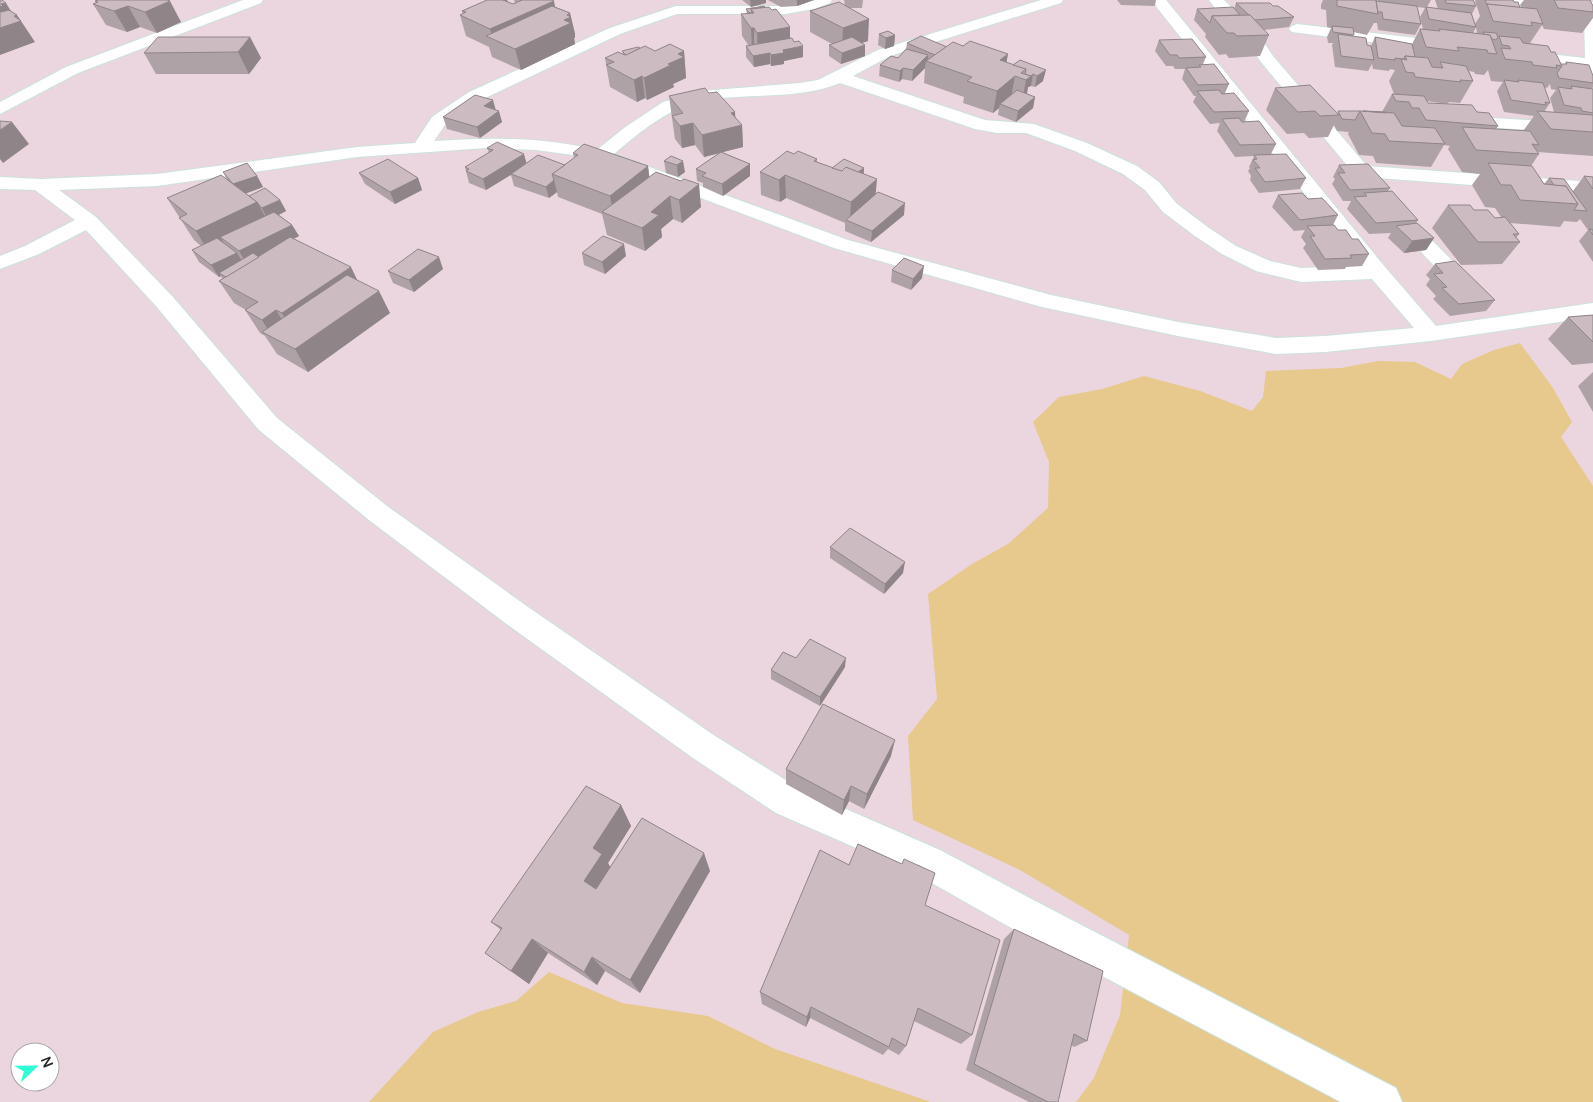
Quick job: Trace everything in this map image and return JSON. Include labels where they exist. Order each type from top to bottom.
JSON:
[{"type":"street","points":[[0,109],[72,70],[256,0]]},
{"type":"street","points":[[421,147],[438,121],[475,96],[615,31],[676,10],[691,0]]},
{"type":"street","points":[[676,10],[785,10],[809,6],[825,0]]},
{"type":"street","points":[[600,157],[630,132],[669,106],[701,96],[800,88],[822,84],[839,77],[884,52],[1056,0]]},
{"type":"street","points":[[1158,0],[1378,272],[1431,334]]},
{"type":"street","points":[[1216,0],[1252,37],[1267,59],[1412,230],[1492,312]]},
{"type":"street","points":[[1500,0],[1587,5],[1592,17],[1593,75],[1503,54]]},
{"type":"street","points":[[1297,29],[1464,49]]},
{"type":"street","points":[[839,77],[981,125],[997,128],[1028,128],[1081,147],[1130,170],[1152,186],[1170,208],[1202,232],[1229,250],[1263,266],[1301,275],[1378,272]]},
{"type":"street","points":[[1445,120],[1593,129]]},
{"type":"street","points":[[0,183],[40,185],[157,180],[330,155],[486,143],[536,145],[573,150],[619,161],[685,184],[743,208],[841,244],[1059,304],[1178,329],[1276,346],[1325,344],[1431,334],[1492,312],[1593,310]]},
{"type":"street","points":[[1361,171],[1593,188]]},
{"type":"street","points":[[40,185],[89,221],[164,301],[268,424],[386,519],[526,622],[704,747],[788,801],[928,862],[1034,921],[1382,1102]]},
{"type":"street","points":[[0,263],[32,250],[89,221]]},
{"type":"shaded area","points":[[1520,343],[1553,388],[1572,422],[1561,437],[1593,486],[1593,1102],[1076,1102],[1094,1078],[1120,1015],[1129,935],[1020,870],[913,820],[908,736],[937,699],[928,594],[972,564],[1008,544],[1048,508],[1049,462],[1033,422],[1059,397],[1102,389],[1144,376],[1200,391],[1252,411],[1263,397],[1266,371],[1341,368],[1378,361],[1415,362],[1451,379],[1462,364],[1494,350]]},
{"type":"shaded area","points":[[549,972],[622,1003],[708,1016],[775,1049],[931,1102],[369,1102],[433,1032],[478,1012],[516,1001]]},
{"type":"building","points":[[0,0],[6,3],[1,4],[3,6],[0,7]]},
{"type":"building","points":[[487,0],[503,0],[513,4],[522,0],[554,1],[490,29],[460,15],[466,12],[462,11]]},
{"type":"building","points":[[1337,0],[1376,0],[1378,14],[1337,6]]},
{"type":"building","points":[[1445,0],[1473,0],[1476,6],[1446,3]]},
{"type":"building","points":[[1485,0],[1513,0],[1518,2],[1520,8],[1487,5]]},
{"type":"building","points":[[1554,0],[1590,0],[1593,12],[1558,8]]},
{"type":"building","points":[[95,1],[170,1],[145,12],[128,6],[114,11],[93,4],[98,2]]},
{"type":"building","points":[[1376,1],[1417,6],[1421,24],[1383,19],[1382,12],[1378,12]]},
{"type":"building","points":[[839,2],[869,19],[843,28],[810,11]]},
{"type":"building","points":[[1236,3],[1270,3],[1294,17],[1255,20]]},
{"type":"building","points":[[1487,4],[1537,9],[1543,24],[1531,22],[1532,26],[1493,21]]},
{"type":"building","points":[[552,6],[570,13],[567,15],[571,17],[564,20],[571,23],[515,49],[486,36]]},
{"type":"building","points":[[764,6],[751,9],[752,13],[746,9]]},
{"type":"building","points":[[769,7],[772,10],[776,9],[790,27],[757,33],[741,14],[754,13],[751,9]]},
{"type":"building","points":[[1233,7],[1240,15],[1212,16],[1210,23],[1197,9]]},
{"type":"building","points":[[1426,7],[1471,13],[1476,27],[1429,19]]},
{"type":"building","points":[[9,10],[17,15],[14,16],[21,21],[0,28],[0,11]]},
{"type":"building","points":[[1250,15],[1269,35],[1237,36],[1234,33],[1227,33],[1212,16]]},
{"type":"building","points":[[1332,26],[1353,28],[1354,35],[1333,32]]},
{"type":"building","points":[[1420,29],[1440,31],[1439,29],[1490,35],[1497,54],[1488,53],[1487,50],[1457,47],[1459,51],[1426,47]]},
{"type":"building","points":[[888,31],[895,35],[886,38],[879,34]]},
{"type":"building","points":[[1483,32],[1496,33],[1498,37],[1496,40],[1492,39],[1490,35]]},
{"type":"building","points":[[1338,34],[1366,38],[1367,45],[1371,46],[1374,60],[1341,56]]},
{"type":"building","points":[[921,36],[947,47],[935,55],[907,43]]},
{"type":"building","points":[[1499,36],[1520,38],[1523,43],[1548,46],[1551,52],[1555,52],[1562,66],[1556,65],[1557,68],[1533,65],[1532,62],[1505,59],[1501,48],[1511,49],[1509,46],[1502,45]]},
{"type":"building","points":[[158,37],[250,37],[238,52],[144,53]]},
{"type":"building","points":[[852,37],[865,45],[842,53],[829,45]]},
{"type":"building","points":[[1375,37],[1412,44],[1415,57],[1405,56],[1404,59],[1395,58],[1395,60],[1378,58]]},
{"type":"building","points":[[792,38],[794,42],[799,41],[803,46],[783,50],[784,53],[753,56],[746,46]]},
{"type":"building","points":[[1192,39],[1206,57],[1179,58],[1177,55],[1170,55],[1159,40]]},
{"type":"building","points":[[970,41],[1008,54],[1000,60],[1026,69],[1021,73],[1031,76],[1026,80],[1015,76],[997,91],[967,81],[972,77],[926,61],[953,42],[963,46]]},
{"type":"building","points":[[670,44],[684,51],[678,54],[684,57],[644,78],[642,76],[634,80],[606,65],[614,62],[605,58],[618,52],[625,55],[645,46],[655,51]]},
{"type":"building","points":[[640,48],[626,55],[622,51]]},
{"type":"building","points":[[906,49],[928,55],[913,70],[903,68],[900,71],[880,65],[891,56],[898,58]]},
{"type":"building","points":[[1405,56],[1428,58],[1432,67],[1443,68],[1440,62],[1466,66],[1473,81],[1460,80],[1461,82],[1415,77],[1414,73],[1406,72],[1401,59],[1407,60]]},
{"type":"building","points":[[1020,60],[1046,70],[1037,76],[1025,74],[1026,69],[1013,65]]},
{"type":"building","points":[[1566,62],[1589,65],[1593,76],[1593,83],[1559,78],[1557,73],[1562,66],[1561,64],[1567,64]]},
{"type":"building","points":[[1214,64],[1229,84],[1198,85],[1186,68],[1201,67],[1199,65]]},
{"type":"building","points":[[1504,80],[1543,83],[1550,103],[1545,102],[1546,105],[1511,100]]},
{"type":"building","points":[[1310,85],[1339,115],[1320,116],[1315,111],[1298,112],[1275,88]]},
{"type":"building","points":[[1571,86],[1593,89],[1593,113],[1582,111],[1581,108],[1564,105],[1558,87],[1572,89]]},
{"type":"building","points":[[705,88],[709,93],[717,92],[735,112],[731,113],[742,125],[702,135],[693,123],[680,126],[672,116],[683,113],[669,96]]},
{"type":"building","points":[[1017,90],[1035,97],[1018,111],[1000,104]]},
{"type":"building","points":[[1219,90],[1222,94],[1234,93],[1249,111],[1214,112],[1197,91]]},
{"type":"building","points":[[1392,94],[1424,96],[1428,103],[1472,105],[1477,112],[1489,113],[1498,126],[1426,120],[1419,108],[1412,108],[1409,102],[1396,101]]},
{"type":"building","points":[[475,95],[493,100],[484,106],[499,111],[477,127],[443,117]]},
{"type":"building","points":[[1338,111],[1360,111],[1355,120],[1342,119]]},
{"type":"building","points":[[1360,111],[1394,113],[1402,126],[1435,128],[1445,144],[1389,141],[1385,134],[1372,133]]},
{"type":"building","points":[[1537,111],[1593,115],[1593,132],[1551,129]]},
{"type":"building","points":[[1239,118],[1242,122],[1259,121],[1276,144],[1240,145],[1222,119]]},
{"type":"building","points":[[0,121],[12,122],[0,130]]},
{"type":"building","points":[[1462,127],[1530,131],[1539,145],[1532,144],[1539,154],[1476,150]]},
{"type":"building","points":[[497,142],[524,154],[483,179],[466,171],[469,169],[465,167],[493,150],[487,148]]},
{"type":"building","points":[[584,144],[648,166],[610,196],[552,174],[578,155],[573,153]]},
{"type":"building","points":[[787,151],[794,154],[798,151],[817,159],[814,161],[842,171],[846,167],[877,179],[851,202],[785,175],[779,180],[760,172]]},
{"type":"building","points":[[721,152],[750,164],[722,184],[702,176],[706,173],[696,169]]},
{"type":"building","points":[[1286,154],[1306,178],[1265,182],[1255,168],[1260,168],[1253,160],[1257,159],[1254,155]]},
{"type":"building","points":[[538,155],[565,165],[552,174],[554,180],[546,187],[511,174]]},
{"type":"building","points":[[671,156],[683,161],[677,165],[664,161]]},
{"type":"building","points":[[388,159],[418,178],[390,192],[359,173]]},
{"type":"building","points":[[844,159],[864,168],[858,172],[846,167],[842,171],[832,168]]},
{"type":"building","points":[[247,163],[257,176],[233,184],[223,172]]},
{"type":"building","points":[[1488,163],[1532,166],[1544,184],[1566,186],[1578,204],[1520,200],[1511,185],[1501,185]]},
{"type":"building","points":[[1368,164],[1390,188],[1350,190],[1338,173],[1345,173],[1339,165]]},
{"type":"building","points":[[656,172],[681,181],[684,179],[699,184],[679,200],[670,196],[651,212],[659,215],[642,228],[602,212]]},
{"type":"building","points":[[221,175],[257,202],[196,231],[179,218],[187,214],[167,198]]},
{"type":"building","points":[[1584,176],[1593,177],[1593,189]]},
{"type":"building","points":[[1549,178],[1564,179],[1587,211],[1574,210],[1578,204],[1566,186],[1554,185]]},
{"type":"building","points":[[265,188],[280,200],[262,208],[249,196]]},
{"type":"building","points":[[1392,191],[1418,220],[1376,223],[1354,197],[1367,196],[1364,193]]},
{"type":"building","points":[[878,192],[905,203],[872,231],[846,220]]},
{"type":"building","points":[[1302,193],[1308,199],[1322,198],[1338,215],[1300,220],[1278,195]]},
{"type":"building","points":[[1448,205],[1470,205],[1474,210],[1488,210],[1495,218],[1505,217],[1519,234],[1513,234],[1520,242],[1478,242]]},
{"type":"building","points":[[274,212],[292,225],[239,251],[220,237]]},
{"type":"building","points":[[1417,223],[1434,238],[1412,241],[1396,226]]},
{"type":"building","points":[[1334,225],[1338,230],[1346,230],[1352,239],[1358,239],[1369,254],[1350,255],[1352,258],[1325,259],[1310,236],[1315,236],[1307,226]]},
{"type":"building","points":[[603,236],[624,244],[602,262],[582,253]]},
{"type":"building","points":[[290,237],[351,267],[282,313],[276,310],[262,320],[245,310],[258,302],[219,281]]},
{"type":"building","points":[[217,238],[237,253],[211,265],[192,250]]},
{"type":"building","points":[[418,249],[439,257],[409,280],[388,271]]},
{"type":"building","points":[[253,253],[259,257],[226,277],[219,273]]},
{"type":"building","points":[[904,258],[924,266],[913,279],[892,270]]},
{"type":"building","points":[[1455,261],[1495,300],[1459,304],[1442,288],[1447,287],[1434,274],[1443,273],[1435,264]]},
{"type":"building","points":[[347,275],[379,291],[295,349],[262,332]]},
{"type":"building","points":[[1593,315],[1593,342],[1568,317]]},
{"type":"building","points":[[850,528],[905,562],[885,584],[830,547]]},
{"type":"building","points":[[810,639],[846,658],[820,697],[771,670],[783,652],[796,658]]},
{"type":"building","points":[[823,704],[895,740],[867,794],[851,786],[844,800],[786,769]]},
{"type":"building","points":[[586,786],[621,805],[593,848],[602,854],[584,881],[596,889],[642,818],[704,853],[630,980],[592,957],[584,972],[532,939],[511,971],[485,953],[502,928],[491,922]]},
{"type":"building","points":[[858,844],[902,864],[904,859],[935,873],[925,905],[1000,940],[972,1035],[918,1008],[906,1046],[892,1038],[889,1047],[811,1007],[807,1017],[760,992],[820,850],[849,865]]},
{"type":"building","points":[[1014,929],[1103,971],[1087,1041],[1074,1034],[1058,1102],[1048,1102],[974,1064]]}]
